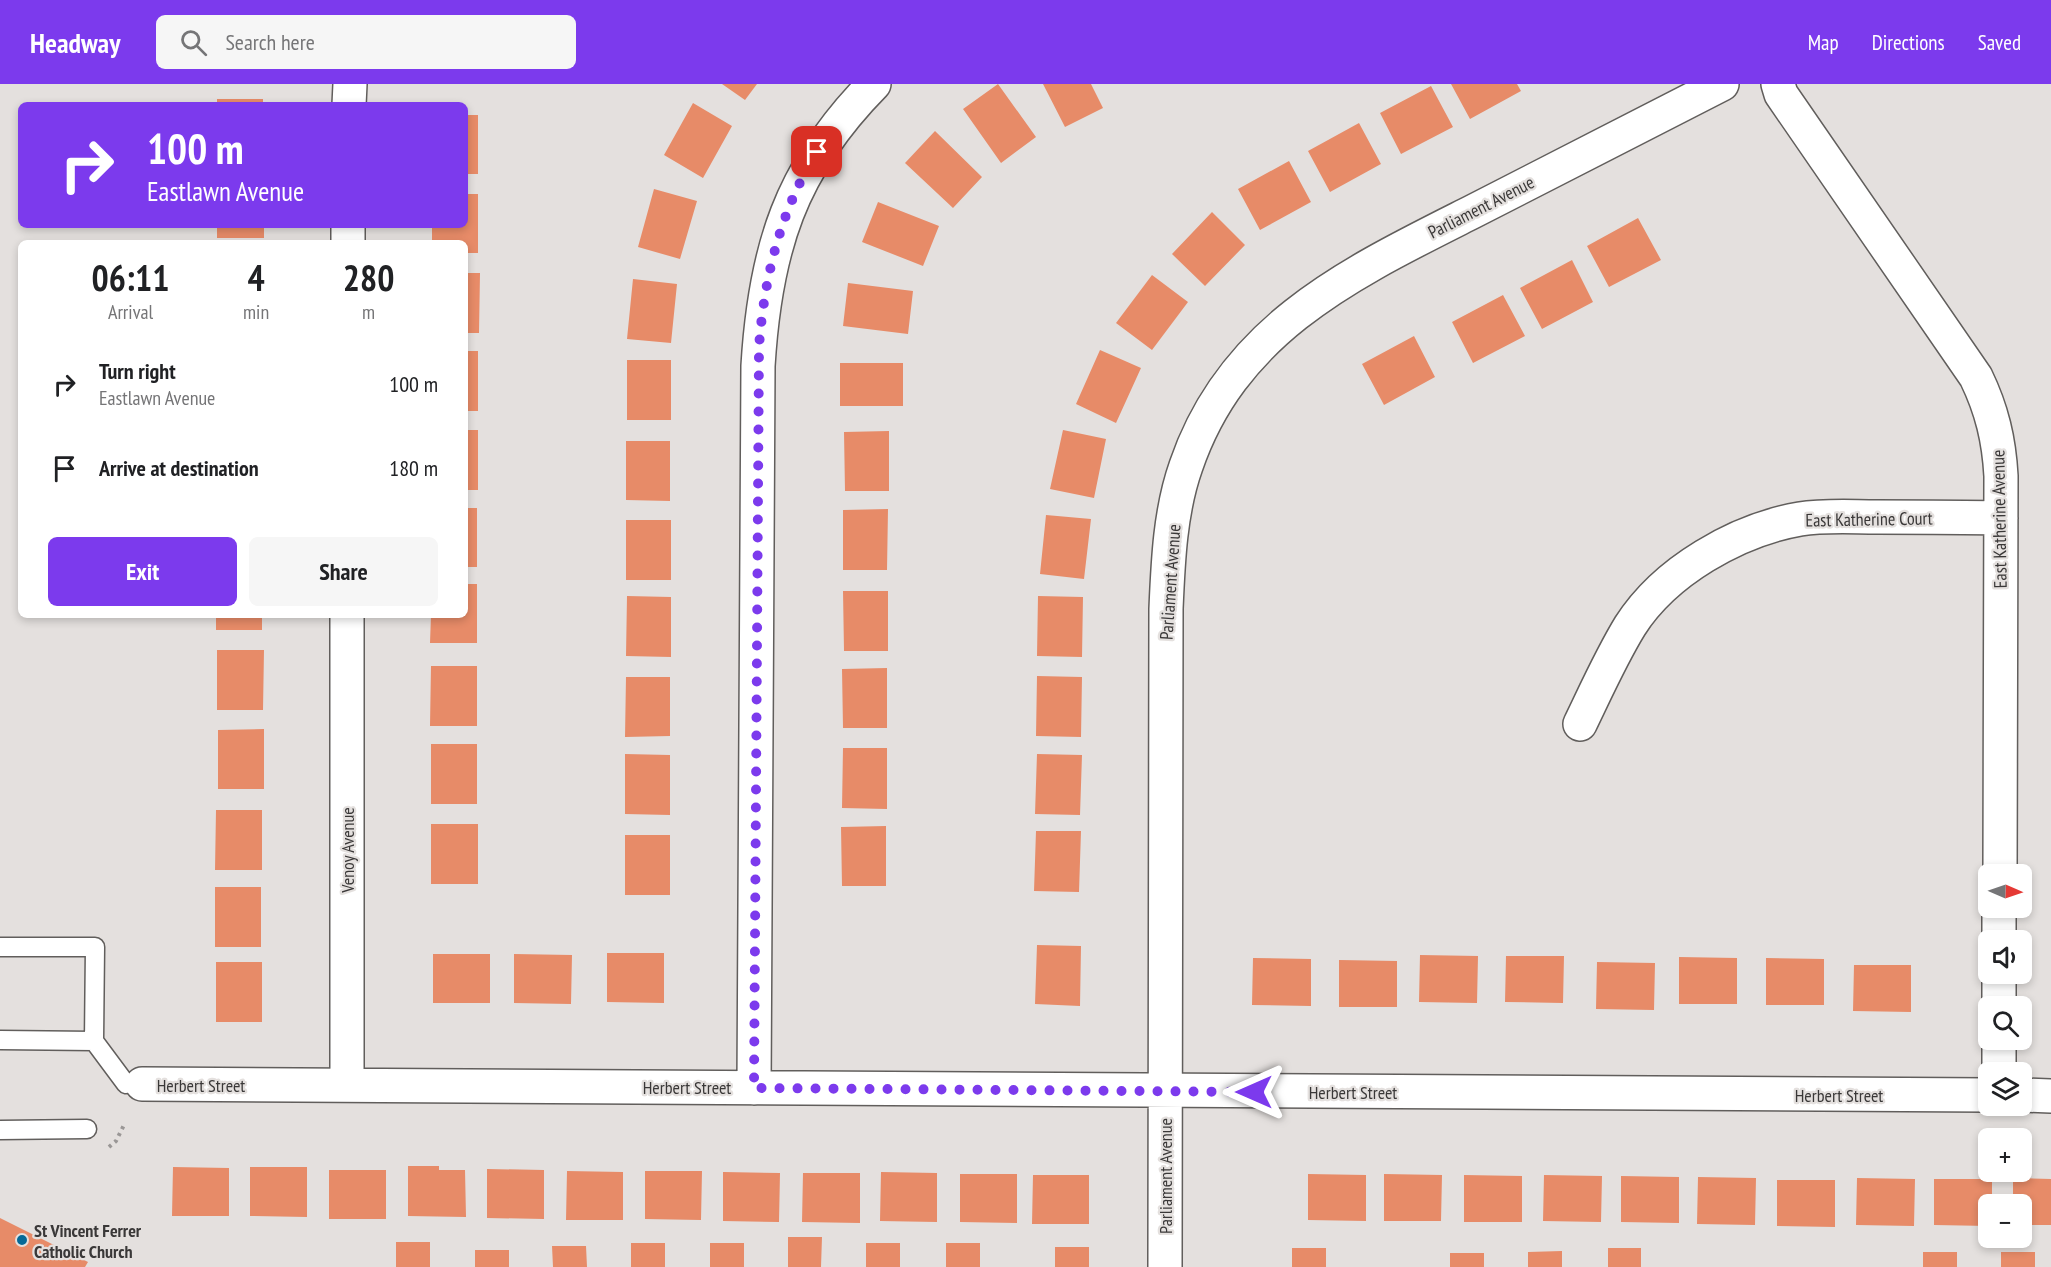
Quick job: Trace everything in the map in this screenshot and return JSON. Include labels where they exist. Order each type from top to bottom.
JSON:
[{"type":"street","points":[[349,102],[350,84]]},
{"type":"street","points":[[754,1088],[760,329],[774,248],[790,205],[808,167],[827,137],[852,105],[873,84]]},
{"type":"street","name":"Parliament Avenue","points":[[1165,1267],[1168,558],[1174,514],[1185,466],[1202,428],[1221,394],[1270,335],[1307,304],[1341,281],[1435,230],[1722,84]]},
{"type":"street","name":"East Katherine Avenue","points":[[1778,84],[1781,94],[1976,377],[1994,419],[2000,451],[2001,518],[2000,864]]},
{"type":"street","name":"East Katherine Court","points":[[1580,724],[1630,625],[1652,599],[1683,570],[1718,548],[1760,529],[1801,519],[2001,518]]},
{"type":"street","name":"Venoy Avenue","points":[[347,618],[347,1085]]},
{"type":"street","name":"Herbert Street","points":[[134,1084],[1978,1095]]},
{"type":"street","points":[[2032,1095],[2051,1096]]},
{"type":"lane","points":[[0,947],[96,947],[94,1041],[134,1084]]},
{"type":"lane","points":[[0,1040],[94,1041]]},
{"type":"lane","points":[[0,1130],[87,1130]]},
{"type":"building","points":[[722,84],[757,84],[745,100]]},
{"type":"building","points":[[998,84],[1036,137],[1001,163],[963,109]]},
{"type":"building","points":[[1043,84],[1091,84],[1103,108],[1065,127]]},
{"type":"building","points":[[1451,84],[1517,84],[1521,91],[1470,119]]},
{"type":"building","points":[[1431,86],[1453,127],[1401,154],[1380,113]]},
{"type":"building","points":[[217,99],[263,99],[263,102],[217,102]]},
{"type":"building","points":[[693,103],[732,126],[703,178],[664,155]]},
{"type":"building","points":[[468,115],[478,115],[478,174],[468,174]]},
{"type":"building","points":[[1359,123],[1381,164],[1330,192],[1308,151]]},
{"type":"building","points":[[935,131],[982,177],[953,208],[905,163]]},
{"type":"building","points":[[1289,161],[1311,202],[1260,230],[1238,189]]},
{"type":"building","points":[[654,189],[697,201],[680,259],[638,247]]},
{"type":"building","points":[[468,194],[478,194],[478,253],[468,253],[468,240],[432,240],[432,228],[468,228]]},
{"type":"building","points":[[878,202],[939,226],[923,266],[862,242]]},
{"type":"building","points":[[1212,212],[1245,245],[1205,286],[1172,254]]},
{"type":"building","points":[[1638,218],[1661,260],[1609,287],[1587,246]]},
{"type":"building","points":[[217,228],[264,228],[264,238],[217,238]]},
{"type":"building","points":[[1572,260],[1593,302],[1542,329],[1520,288]]},
{"type":"building","points":[[468,273],[480,273],[479,333],[468,333]]},
{"type":"building","points":[[1152,275],[1188,302],[1152,350],[1116,323]]},
{"type":"building","points":[[633,279],[677,284],[671,343],[627,339]]},
{"type":"building","points":[[848,283],[913,291],[908,334],[843,326]]},
{"type":"building","points":[[1503,295],[1525,336],[1473,363],[1452,322]]},
{"type":"building","points":[[1414,336],[1435,377],[1384,405],[1362,364]]},
{"type":"building","points":[[1100,350],[1141,368],[1116,423],[1076,404]]},
{"type":"building","points":[[468,351],[478,351],[478,411],[468,411]]},
{"type":"building","points":[[627,360],[671,360],[671,420],[627,420]]},
{"type":"building","points":[[840,363],[903,363],[903,406],[840,406]]},
{"type":"building","points":[[468,430],[478,430],[478,490],[468,490]]},
{"type":"building","points":[[1063,430],[1106,439],[1094,498],[1050,489]]},
{"type":"building","points":[[889,431],[889,491],[845,491],[844,432]]},
{"type":"building","points":[[626,441],[670,441],[670,501],[626,500]]},
{"type":"building","points":[[468,508],[477,508],[477,567],[468,567]]},
{"type":"building","points":[[888,509],[887,570],[843,570],[843,510]]},
{"type":"building","points":[[1046,515],[1091,519],[1084,579],[1040,574]]},
{"type":"building","points":[[626,520],[671,520],[671,580],[626,580]]},
{"type":"building","points":[[468,584],[477,584],[477,643],[430,643],[431,618],[468,618]]},
{"type":"building","points":[[843,591],[888,591],[888,651],[844,651]]},
{"type":"building","points":[[627,596],[671,597],[671,657],[626,656]]},
{"type":"building","points":[[1038,596],[1083,597],[1082,657],[1037,656]]},
{"type":"building","points":[[216,618],[262,618],[262,630],[216,630]]},
{"type":"building","points":[[217,650],[264,650],[263,710],[217,710]]},
{"type":"building","points":[[431,666],[477,666],[477,726],[430,726]]},
{"type":"building","points":[[887,668],[887,728],[843,728],[842,669]]},
{"type":"building","points":[[1037,676],[1082,677],[1081,737],[1036,736]]},
{"type":"building","points":[[626,677],[670,677],[670,736],[625,737]]},
{"type":"building","points":[[264,729],[264,789],[218,789],[218,730]]},
{"type":"building","points":[[431,744],[477,744],[477,804],[431,804]]},
{"type":"building","points":[[843,748],[887,748],[887,809],[842,808]]},
{"type":"building","points":[[625,754],[670,755],[670,815],[625,814]]},
{"type":"building","points":[[1037,754],[1082,755],[1080,815],[1035,814]]},
{"type":"building","points":[[216,810],[262,810],[262,870],[215,870]]},
{"type":"building","points":[[431,824],[478,824],[478,884],[431,884]]},
{"type":"building","points":[[886,826],[886,886],[842,886],[841,827]]},
{"type":"building","points":[[1036,831],[1081,831],[1079,892],[1034,891]]},
{"type":"building","points":[[625,835],[670,835],[670,895],[625,895]]},
{"type":"building","points":[[215,887],[261,887],[261,947],[215,947]]},
{"type":"building","points":[[1037,945],[1081,946],[1080,1006],[1035,1004]]},
{"type":"building","points":[[607,953],[664,953],[664,1003],[607,1002]]},
{"type":"building","points":[[433,954],[490,954],[490,1003],[433,1003]]},
{"type":"building","points":[[514,954],[572,955],[571,1004],[514,1003]]},
{"type":"building","points":[[1420,955],[1478,956],[1477,1003],[1419,1002]]},
{"type":"building","points":[[1506,956],[1564,956],[1563,1003],[1505,1002]]},
{"type":"building","points":[[1679,957],[1737,958],[1737,1004],[1679,1004]]},
{"type":"building","points":[[1253,958],[1311,959],[1311,1006],[1252,1005]]},
{"type":"building","points":[[1766,958],[1824,959],[1824,1005],[1766,1005]]},
{"type":"building","points":[[1339,960],[1397,961],[1397,1007],[1339,1007]]},
{"type":"building","points":[[216,962],[262,962],[262,1022],[216,1022]]},
{"type":"building","points":[[1597,962],[1655,963],[1654,1010],[1596,1009]]},
{"type":"building","points":[[1854,965],[1911,965],[1911,1012],[1853,1011]]},
{"type":"building","points":[[408,1166],[439,1166],[439,1170],[465,1170],[466,1217],[408,1216]]},
{"type":"building","points":[[173,1167],[229,1168],[229,1216],[172,1216]]},
{"type":"building","points":[[250,1167],[307,1167],[307,1217],[250,1216]]},
{"type":"building","points":[[487,1169],[544,1170],[544,1219],[487,1218]]},
{"type":"building","points":[[329,1170],[386,1170],[386,1219],[329,1219]]},
{"type":"building","points":[[567,1171],[623,1172],[623,1220],[566,1220]]},
{"type":"building","points":[[645,1171],[702,1171],[701,1220],[645,1219]]},
{"type":"building","points":[[723,1172],[780,1173],[779,1222],[723,1221]]},
{"type":"building","points":[[881,1172],[937,1173],[937,1222],[880,1221]]},
{"type":"building","points":[[803,1173],[860,1173],[860,1223],[802,1222]]},
{"type":"building","points":[[960,1174],[1017,1174],[1017,1223],[960,1222]]},
{"type":"building","points":[[1308,1174],[1366,1175],[1366,1221],[1308,1220]]},
{"type":"building","points":[[1384,1174],[1442,1175],[1441,1221],[1384,1221]]},
{"type":"building","points":[[1033,1175],[1089,1175],[1089,1224],[1032,1224]]},
{"type":"building","points":[[1464,1175],[1522,1176],[1522,1222],[1464,1222]]},
{"type":"building","points":[[1544,1175],[1602,1176],[1601,1222],[1543,1221]]},
{"type":"building","points":[[1621,1176],[1679,1177],[1679,1223],[1621,1222]]},
{"type":"building","points":[[1698,1177],[1756,1178],[1755,1225],[1697,1224]]},
{"type":"building","points":[[1857,1178],[1915,1179],[1914,1226],[1856,1225]]},
{"type":"building","points":[[2032,1178],[2051,1179],[2051,1225],[2032,1225],[2032,1194],[2013,1194],[2013,1182],[2032,1182]]},
{"type":"building","points":[[1934,1179],[1978,1179],[1978,1182],[1992,1182],[1992,1194],[1978,1194],[1978,1226],[1934,1225]]},
{"type":"building","points":[[1777,1180],[1835,1180],[1835,1227],[1777,1226]]},
{"type":"building","name":"St Vincent Ferrer Catholic Church","points":[[0,1218],[88,1262],[85,1267],[0,1267]]},
{"type":"building","points":[[788,1237],[822,1237],[821,1267],[788,1267]]},
{"type":"building","points":[[396,1242],[430,1242],[430,1267],[396,1267]]},
{"type":"building","points":[[631,1243],[665,1243],[665,1267],[631,1267]]},
{"type":"building","points":[[710,1243],[744,1243],[744,1267],[710,1267]]},
{"type":"building","points":[[866,1243],[900,1243],[900,1267],[866,1267]]},
{"type":"building","points":[[946,1243],[980,1243],[980,1267],[946,1267]]},
{"type":"building","points":[[552,1246],[586,1246],[587,1267],[553,1267]]},
{"type":"building","points":[[1055,1247],[1089,1247],[1089,1267],[1055,1267]]},
{"type":"building","points":[[1292,1248],[1326,1248],[1326,1267],[1292,1267]]},
{"type":"building","points":[[1608,1248],[1641,1248],[1641,1267],[1608,1267]]},
{"type":"building","points":[[475,1250],[509,1250],[509,1267],[475,1267]]},
{"type":"building","points":[[1562,1251],[1562,1267],[1528,1267],[1528,1252]]},
{"type":"building","points":[[1923,1252],[1957,1252],[1957,1267],[1923,1267]]},
{"type":"building","points":[[2001,1252],[2035,1252],[2035,1267],[2001,1267]]},
{"type":"building","points":[[1450,1253],[1484,1253],[1484,1267],[1450,1267]]},
{"type":"place","name":"St Vincent Ferrer Catholic Church","points":[[22,1240]]},
{"type":"route","points":[[817,152],[790,205],[774,248],[760,329],[754,1088],[1254,1092]]}]
